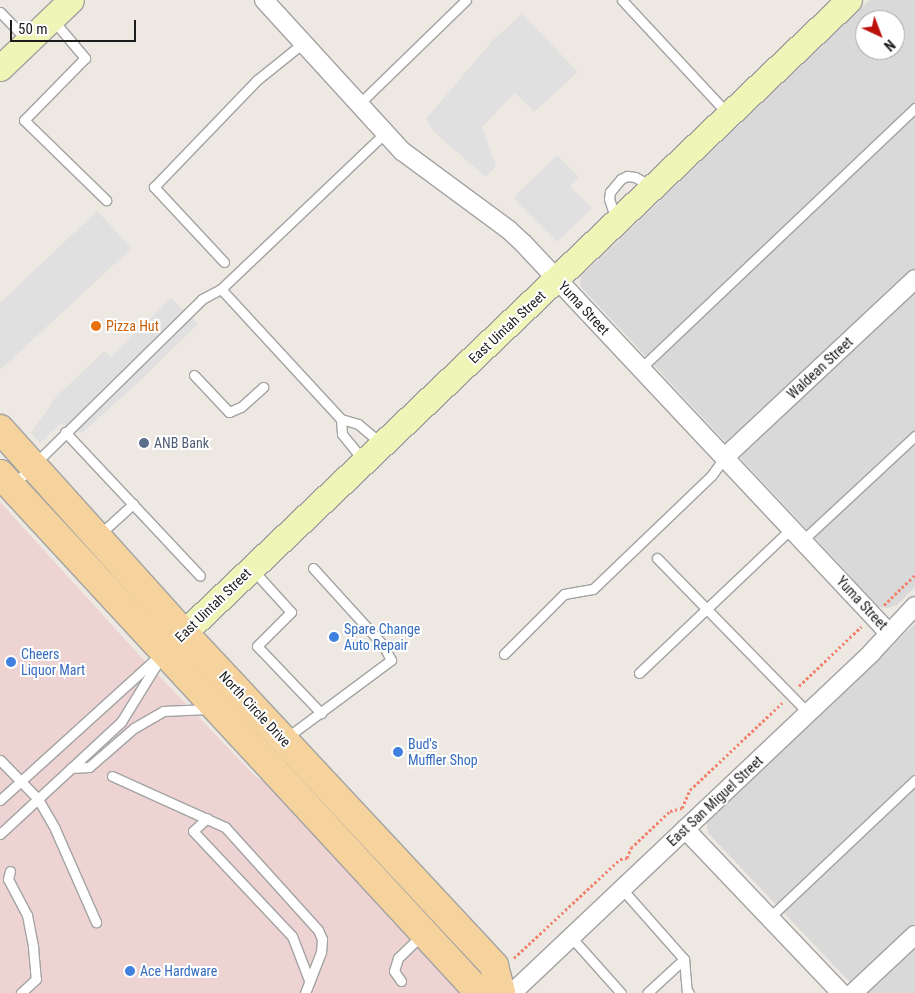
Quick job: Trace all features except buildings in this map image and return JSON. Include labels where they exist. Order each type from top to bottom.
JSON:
[{"type":"main road","points":[[0,68],[71,0]]},
{"type":"main road","name":"East Uintah Street","points":[[164,652],[849,0]]},
{"type":"main road","name":"North Circle Drive","points":[[0,429],[184,633],[494,966],[501,993]]},
{"type":"main road","name":"North Circle Drive","points":[[6,480],[424,933],[474,986],[486,993]]},
{"type":"street","name":"Yuma Street","points":[[264,0],[385,133],[423,168],[509,230],[890,633]]},
{"type":"street","name":"Waldean Street","points":[[725,457],[915,279]]},
{"type":"street","name":"East San Miguel Street","points":[[512,993],[808,713],[915,606]]},
{"type":"street","points":[[685,829],[841,993]]},
{"type":"street","points":[[854,993],[915,935]]},
{"type":"lane","points":[[359,104],[466,0]]},
{"type":"lane","points":[[622,0],[729,115]]},
{"type":"lane","points":[[0,12],[28,41]]},
{"type":"lane","points":[[52,18],[85,58],[24,120],[106,200]]},
{"type":"lane","points":[[224,262],[154,187],[257,80],[303,43]]},
{"type":"lane","points":[[641,368],[915,108]]},
{"type":"lane","points":[[6,480],[32,464],[202,299],[221,289],[385,133]]},
{"type":"lane","points":[[221,289],[341,419],[358,424],[382,445]]},
{"type":"lane","points":[[194,376],[229,412],[241,407],[263,386]]},
{"type":"lane","points":[[341,419],[342,434],[364,462]]},
{"type":"lane","points":[[65,432],[200,576]]},
{"type":"lane","points":[[639,673],[706,608],[915,436]]},
{"type":"lane","points":[[504,654],[564,594],[593,589],[711,476],[725,457]]},
{"type":"lane","points":[[96,537],[133,504]]},
{"type":"lane","points":[[657,558],[808,713]]},
{"type":"lane","points":[[252,568],[291,612],[257,646],[321,713]]},
{"type":"lane","points":[[284,739],[391,660],[383,645],[313,568]]},
{"type":"lane","points":[[0,834],[122,722],[164,652]]},
{"type":"lane","points":[[0,800],[146,665],[164,652]]},
{"type":"lane","points":[[71,768],[89,766],[134,728],[163,711],[217,709]]},
{"type":"lane","points":[[0,760],[38,799],[55,830],[96,922]]},
{"type":"lane","points":[[112,776],[225,827],[318,930],[322,939],[321,952],[305,993]]},
{"type":"lane","points":[[769,918],[915,780]]},
{"type":"lane","points":[[207,818],[193,831],[292,936],[309,980]]},
{"type":"lane","points":[[10,872],[8,880],[27,915],[36,979],[21,993]]},
{"type":"lane","points":[[622,889],[684,959],[689,993]]},
{"type":"lane","points":[[401,981],[394,971],[398,958],[424,933]]},
{"type":"lane","points":[[570,937],[621,993]]},
{"type":"lane","points":[[647,993],[684,959]]},
{"type":"path","points":[[513,958],[620,859],[627,858],[631,848],[670,811],[682,808],[690,790],[915,575]]},
{"type":"shaded area","points":[[870,0],[915,0],[915,587],[897,605],[888,608],[879,607],[581,287],[582,275],[855,14],[855,60],[905,60],[905,10],[860,10]]},
{"type":"shaded area","points":[[522,14],[578,72],[534,112],[515,93],[482,127],[496,166],[486,177],[434,132],[426,119],[493,40]]},
{"type":"shaded area","points":[[557,155],[579,177],[570,186],[592,208],[557,242],[513,198]]},
{"type":"shaded area","points":[[97,211],[132,248],[0,370],[0,303]]},
{"type":"shaded area","points":[[171,298],[198,324],[141,380],[82,433],[60,424],[40,443],[31,433],[56,397],[104,351],[111,357]]},
{"type":"shaded area","points":[[0,502],[141,657],[255,776],[281,792],[467,993],[0,993]]},
{"type":"shaded area","points":[[915,624],[915,993],[860,993],[708,833],[706,821]]},
{"type":"place","name":"Pizza Hut","points":[[96,326]]},
{"type":"place","name":"ANB Bank","points":[[144,443]]},
{"type":"place","name":"Spare Change Auto Repair","points":[[334,637]]},
{"type":"place","name":"Cheers Liquor Mart","points":[[11,662]]},
{"type":"place","name":"Bud's Muffler Shop","points":[[398,752]]},
{"type":"place","name":"Ace Hardware","points":[[130,971]]}]
